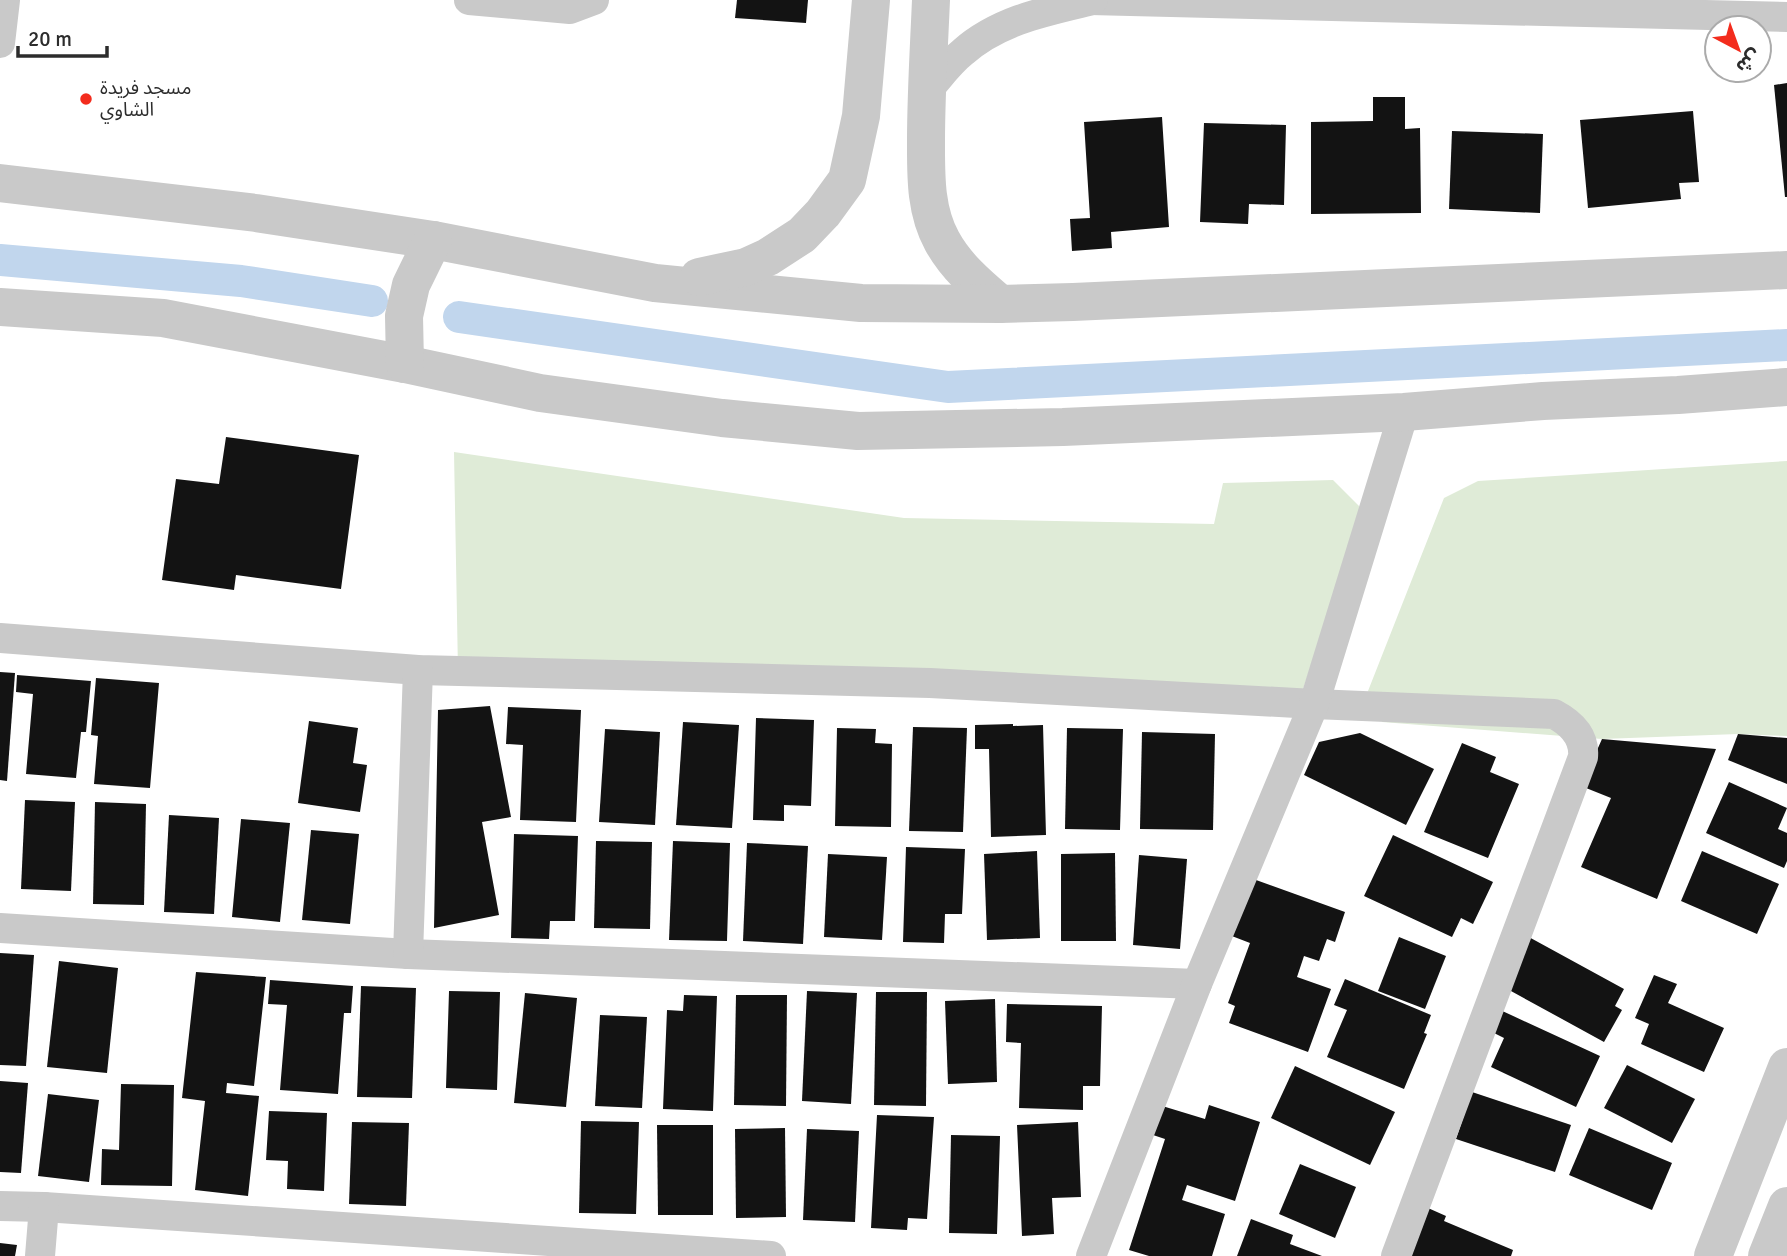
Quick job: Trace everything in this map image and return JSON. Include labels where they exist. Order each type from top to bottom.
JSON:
[{"type":"street","points":[[0,43],[5,0]]},
{"type":"street","points":[[469,0],[570,9],[594,0]]},
{"type":"street","points":[[655,283],[747,267],[803,235],[823,213],[847,180],[853,155],[861,116],[871,0]]},
{"type":"street","points":[[931,0],[926,92],[927,189],[933,219],[941,240],[960,266],[1000,304]]},
{"type":"street","points":[[926,92],[963,52],[992,31],[1033,14],[1091,0],[1787,17]]},
{"type":"street","points":[[0,183],[256,213],[433,240],[655,283],[861,303],[1000,304],[1787,270]]},
{"type":"street","points":[[405,364],[404,316],[411,285],[433,240]]},
{"type":"street","points":[[0,307],[163,318],[405,364],[540,393],[722,418],[858,431],[1063,427],[1404,412],[1787,387]]},
{"type":"street","points":[[1091,1256],[1197,984],[1314,704],[1404,412]]},
{"type":"street","points":[[0,638],[418,670],[930,683],[1554,715],[1568,721],[1584,747],[1583,757],[1396,1256]]},
{"type":"street","points":[[408,954],[418,670]]},
{"type":"street","points":[[0,928],[408,954],[1197,984]]},
{"type":"street","points":[[1713,1256],[1787,1068]]},
{"type":"street","points":[[0,1206],[771,1256]]},
{"type":"street","points":[[1766,1256],[1787,1206]]},
{"type":"street","points":[[40,1256],[44,1207]]},
{"type":"green space","points":[[454,452],[904,518],[1214,524],[1223,483],[1333,480],[1363,510],[1303,689],[458,671]]},
{"type":"green space","points":[[1787,461],[1787,736],[1738,734],[1602,739],[1382,722],[1368,691],[1444,498],[1478,481]]},
{"type":"building","points":[[737,0],[808,0],[806,23],[735,18]]},
{"type":"building","points":[[1787,83],[1787,197],[1785,197],[1774,85]]},
{"type":"building","points":[[1373,97],[1405,97],[1405,129],[1420,128],[1421,213],[1311,214],[1311,122],[1373,121]]},
{"type":"building","points":[[1693,111],[1699,182],[1679,183],[1681,199],[1588,208],[1580,120]]},
{"type":"building","points":[[1162,117],[1169,227],[1111,232],[1112,248],[1072,251],[1070,219],[1090,218],[1084,122]]},
{"type":"building","points":[[1204,123],[1286,125],[1284,205],[1249,204],[1248,224],[1200,222]]},
{"type":"building","points":[[1452,131],[1543,134],[1540,213],[1449,209]]},
{"type":"building","points":[[226,437],[359,455],[341,589],[236,575],[234,590],[162,580],[176,479],[219,484]]},
{"type":"building","points":[[0,672],[15,673],[7,781],[0,780]]},
{"type":"building","points":[[17,675],[91,681],[86,732],[81,732],[76,778],[26,774],[33,694],[16,692]]},
{"type":"building","points":[[96,678],[159,683],[150,788],[94,784],[98,736],[91,735]]},
{"type":"building","points":[[490,706],[511,817],[482,822],[499,915],[434,928],[438,710]]},
{"type":"building","points":[[508,707],[581,710],[576,822],[520,820],[523,745],[506,744]]},
{"type":"building","points":[[756,718],[814,720],[811,806],[784,805],[784,821],[753,820]]},
{"type":"building","points":[[309,721],[358,728],[353,763],[367,765],[360,812],[298,803]]},
{"type":"building","points":[[683,722],[739,725],[732,828],[676,825]]},
{"type":"building","points":[[975,725],[1043,725],[1046,835],[991,837],[989,749],[975,749]]},
{"type":"building","points":[[913,727],[967,728],[963,832],[909,831]]},
{"type":"building","points":[[837,728],[876,729],[875,743],[892,744],[891,827],[835,826]]},
{"type":"building","points":[[1067,728],[1123,729],[1120,830],[1065,829]]},
{"type":"building","points":[[605,729],[660,732],[655,825],[599,822]]},
{"type":"building","points":[[1142,732],[1215,734],[1213,830],[1140,829]]},
{"type":"building","points":[[1360,733],[1434,769],[1406,825],[1304,775],[1319,742]]},
{"type":"building","points":[[1738,734],[1787,738],[1787,784],[1728,760]]},
{"type":"building","points":[[1602,739],[1716,749],[1657,899],[1581,867],[1611,798],[1581,786]]},
{"type":"building","points":[[1462,743],[1496,757],[1490,772],[1519,784],[1488,858],[1424,832]]},
{"type":"building","points":[[1729,782],[1787,808],[1778,829],[1787,833],[1787,861],[1784,868],[1706,833]]},
{"type":"building","points":[[25,800],[75,802],[71,891],[21,889]]},
{"type":"building","points":[[95,802],[146,804],[144,905],[93,904]]},
{"type":"building","points":[[169,815],[219,818],[214,914],[164,912]]},
{"type":"building","points":[[241,819],[290,823],[280,922],[232,917]]},
{"type":"building","points":[[311,830],[359,834],[350,924],[302,920]]},
{"type":"building","points":[[514,834],[578,836],[575,921],[550,921],[549,939],[511,938]]},
{"type":"building","points":[[1393,835],[1493,882],[1473,924],[1461,918],[1452,937],[1364,896]]},
{"type":"building","points":[[596,841],[652,842],[650,929],[594,928]]},
{"type":"building","points":[[673,841],[730,843],[727,941],[669,940]]},
{"type":"building","points":[[747,843],[808,846],[803,944],[743,941]]},
{"type":"building","points":[[906,847],[965,849],[962,914],[945,914],[944,943],[903,942]]},
{"type":"building","points":[[1037,851],[1040,938],[987,940],[984,854]]},
{"type":"building","points":[[1702,851],[1779,884],[1757,934],[1681,901]]},
{"type":"building","points":[[1115,853],[1116,941],[1061,941],[1061,854]]},
{"type":"building","points":[[828,854],[887,857],[882,940],[824,937]]},
{"type":"building","points":[[1139,855],[1187,859],[1180,949],[1133,945]]},
{"type":"building","points":[[1245,876],[1345,912],[1335,942],[1327,939],[1319,961],[1304,956],[1297,977],[1331,989],[1308,1052],[1229,1023],[1235,1006],[1228,1003],[1250,943],[1224,933]]},
{"type":"building","points":[[1527,936],[1624,989],[1615,1006],[1622,1010],[1604,1042],[1500,985]]},
{"type":"building","points":[[1399,937],[1446,956],[1425,1009],[1378,991]]},
{"type":"building","points":[[0,953],[34,955],[26,1066],[0,1065]]},
{"type":"building","points":[[59,961],[118,968],[107,1073],[47,1067]]},
{"type":"building","points":[[196,972],[266,977],[254,1086],[227,1083],[226,1093],[259,1096],[248,1196],[195,1190],[205,1101],[182,1098]]},
{"type":"building","points":[[1654,975],[1677,984],[1668,1003],[1724,1028],[1704,1072],[1641,1044],[1649,1024],[1635,1018]]},
{"type":"building","points":[[1345,979],[1431,1015],[1424,1033],[1427,1034],[1404,1089],[1327,1057],[1347,1010],[1334,1005]]},
{"type":"building","points":[[270,980],[353,986],[351,1013],[344,1013],[338,1094],[280,1090],[287,1005],[268,1004]]},
{"type":"building","points":[[361,986],[416,988],[412,1098],[357,1097]]},
{"type":"building","points":[[449,991],[500,992],[497,1090],[446,1088]]},
{"type":"building","points":[[807,991],[857,993],[851,1104],[802,1101]]},
{"type":"building","points":[[876,992],[927,992],[926,1106],[874,1105]]},
{"type":"building","points":[[525,993],[577,998],[566,1107],[514,1103]]},
{"type":"building","points":[[684,995],[717,996],[713,1111],[663,1109],[667,1010],[683,1011]]},
{"type":"building","points":[[736,995],[787,995],[786,1106],[734,1105]]},
{"type":"building","points":[[995,999],[997,1082],[948,1084],[945,1001]]},
{"type":"building","points":[[1007,1004],[1102,1006],[1100,1086],[1083,1086],[1083,1110],[1019,1108],[1021,1043],[1006,1042]]},
{"type":"building","points":[[1498,1009],[1600,1056],[1576,1107],[1491,1067],[1504,1038],[1488,1030]]},
{"type":"building","points":[[600,1015],[647,1017],[642,1108],[595,1106]]},
{"type":"building","points":[[1627,1065],[1695,1099],[1672,1143],[1604,1108]]},
{"type":"building","points":[[1295,1066],[1395,1112],[1370,1165],[1271,1118]]},
{"type":"building","points":[[0,1081],[28,1083],[21,1173],[0,1172]]},
{"type":"building","points":[[121,1084],[174,1085],[172,1186],[101,1185],[102,1149],[119,1150]]},
{"type":"building","points":[[1472,1092],[1571,1125],[1555,1172],[1456,1139]]},
{"type":"building","points":[[48,1094],[99,1100],[89,1182],[38,1176]]},
{"type":"building","points":[[1159,1105],[1205,1119],[1209,1105],[1260,1122],[1235,1201],[1187,1185],[1182,1200],[1225,1214],[1212,1256],[1149,1256],[1129,1250],[1165,1139],[1150,1134]]},
{"type":"building","points":[[269,1111],[327,1113],[324,1191],[287,1189],[288,1161],[266,1160]]},
{"type":"building","points":[[877,1115],[934,1117],[927,1219],[908,1218],[907,1230],[871,1228]]},
{"type":"building","points":[[581,1121],[639,1122],[636,1214],[579,1213]]},
{"type":"building","points":[[352,1122],[409,1123],[406,1206],[349,1204]]},
{"type":"building","points":[[1078,1122],[1081,1197],[1052,1198],[1054,1234],[1022,1236],[1017,1125]]},
{"type":"building","points":[[657,1125],[713,1125],[713,1215],[658,1215]]},
{"type":"building","points":[[785,1128],[786,1217],[736,1218],[735,1129]]},
{"type":"building","points":[[1589,1128],[1672,1163],[1652,1210],[1569,1175]]},
{"type":"building","points":[[807,1129],[859,1131],[855,1222],[803,1220]]},
{"type":"building","points":[[951,1135],[1000,1136],[997,1234],[949,1233]]},
{"type":"building","points":[[1300,1164],[1356,1187],[1335,1238],[1279,1214]]},
{"type":"building","points":[[1428,1208],[1446,1216],[1444,1221],[1513,1250],[1511,1256],[1408,1256]]},
{"type":"building","points":[[1251,1219],[1293,1235],[1290,1244],[1322,1256],[1237,1256]]},
{"type":"building","points":[[0,1243],[17,1245],[15,1256],[0,1256]]},
{"type":"waterway","points":[[0,260],[241,281],[372,301]]},
{"type":"waterway","points":[[459,317],[948,387],[1787,345]]},
{"type":"place","name":"مسجد فريدة الشاوي","points":[[86,99]]}]
